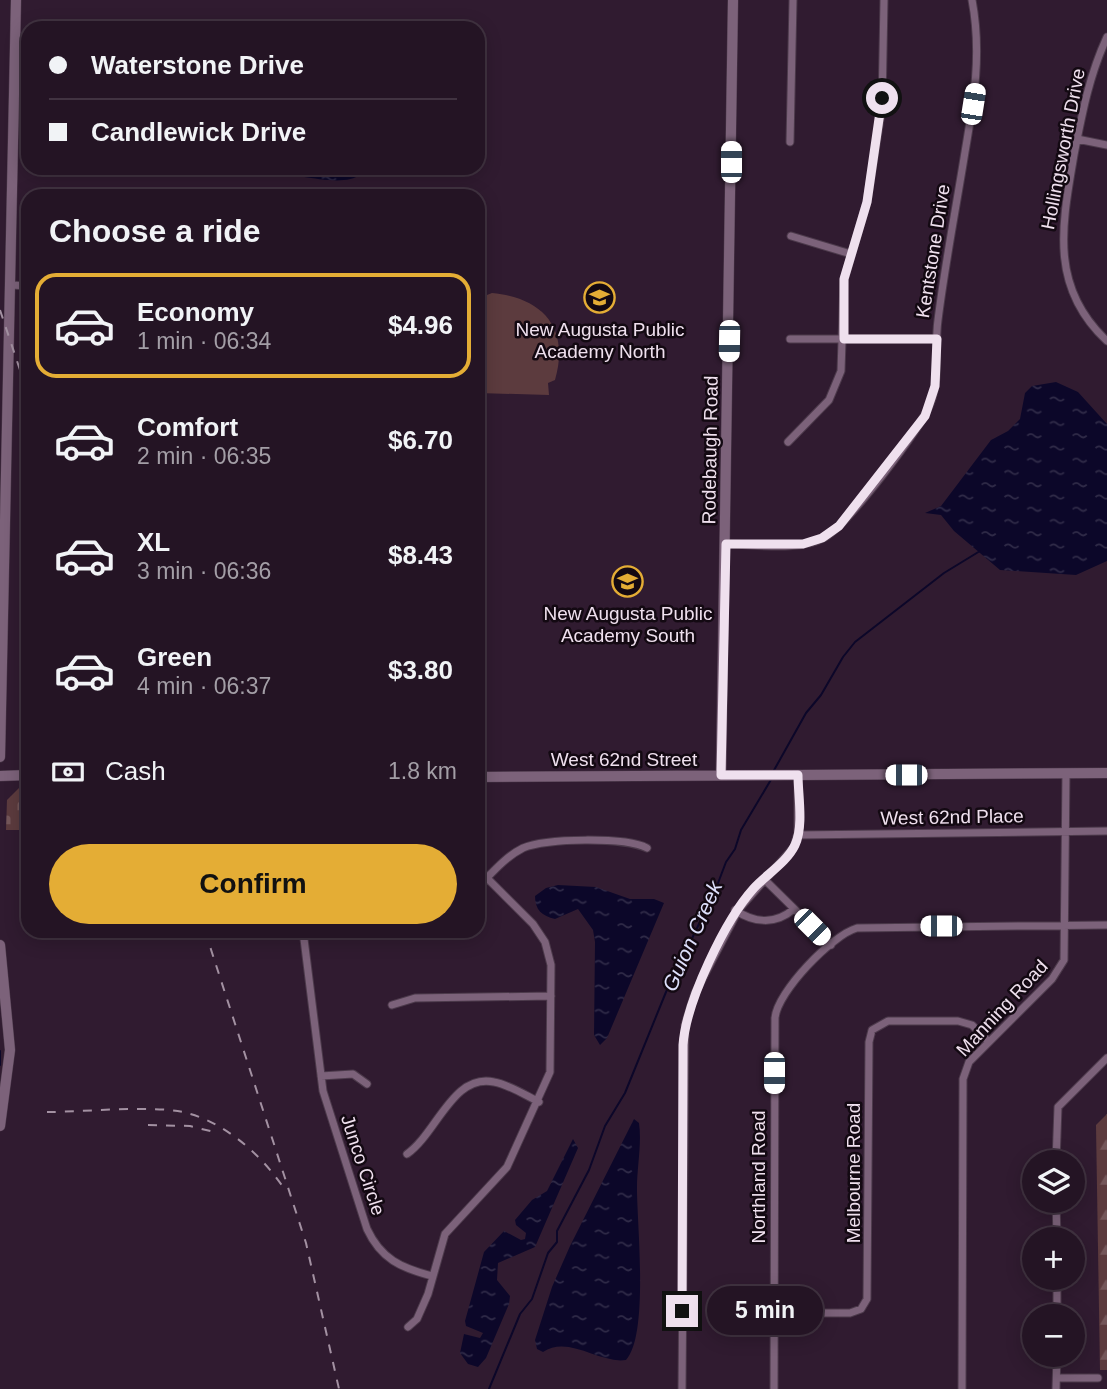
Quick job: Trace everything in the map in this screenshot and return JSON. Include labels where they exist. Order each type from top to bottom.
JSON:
[{"type":"street","points":[[0,757],[4,392],[10,285],[16,0]]},
{"type":"street","name":"Rodebaugh Road","points":[[721,775],[733,0]]},
{"type":"street","points":[[790,142],[793,0]]},
{"type":"street","points":[[788,442],[834,391],[843,365],[844,283],[867,202],[882,106],[884,0]]},
{"type":"street","name":"Kentstone Drive","points":[[726,544],[803,544],[822,538],[839,526],[925,416],[935,386],[937,339],[977,78],[978,44],[972,0]]},
{"type":"street","name":"Hollingsworth Drive","points":[[1107,37],[1087,88],[1063,217],[1063,258],[1077,301],[1107,341]]},
{"type":"street","points":[[1077,139],[1107,145]]},
{"type":"street","points":[[791,236],[851,254]]},
{"type":"street","points":[[10,285],[21,286]]},
{"type":"street","points":[[790,339],[937,339]]},
{"type":"street","name":"West 62nd Street","points":[[485,777],[1107,773]]},
{"type":"street","name":"Manning Road","points":[[962,1389],[963,1079],[968,1062],[1059,970],[1065,953],[1066,774]]},
{"type":"street","points":[[0,776],[21,775]]},
{"type":"street","points":[[682,1389],[684,1031],[694,996],[736,911],[790,853],[798,835],[793,775]]},
{"type":"street","name":"West 62nd Place","points":[[798,835],[1107,831]]},
{"type":"street","points":[[408,1327],[417,1319],[445,1234],[507,1167],[539,1102],[550,1072],[551,965],[545,942],[533,923],[487,878],[507,858],[537,844],[626,842],[647,848]]},
{"type":"street","points":[[764,879],[831,945]]},
{"type":"street","points":[[736,911],[765,921],[781,917],[794,909]]},
{"type":"street","name":"Northland Road","points":[[774,1389],[775,1009],[785,991],[849,930],[865,927],[1104,925]]},
{"type":"street","name":"Junco Circle","points":[[304,938],[327,1104],[373,1241],[394,1263],[432,1276]]},
{"type":"street","points":[[0,945],[10,1050],[0,1126]]},
{"type":"street","points":[[392,1005],[415,998],[551,996]]},
{"type":"street","name":"Melbourne Road","points":[[774,1312],[856,1311],[864,1305],[868,1293],[869,1042],[872,1030],[888,1021],[958,1021],[972,1025],[988,1041]]},
{"type":"street","points":[[1056,1150],[1058,1107],[1106,1059]]},
{"type":"street","points":[[321,1076],[353,1074],[367,1084]]},
{"type":"street","points":[[407,1154],[424,1140],[453,1097],[472,1083],[491,1081],[539,1102]]},
{"type":"street","points":[[1056,1389],[1057,1367]]},
{"type":"street","points":[[1057,1378],[1098,1378]]},
{"type":"green space","points":[[492,293],[525,301],[548,319],[559,345],[555,380],[548,383],[549,395],[485,393],[485,296]]},
{"type":"green space","points":[[21,786],[21,830],[6,830],[7,800]]},
{"type":"green space","points":[[1107,1114],[1107,1370],[1100,1370],[1096,1125]]},
{"type":"water","points":[[303,175],[359,175],[341,180]]},
{"type":"water","points":[[1056,382],[1078,392],[1107,424],[1107,561],[1076,575],[1000,570],[954,531],[941,515],[925,513],[941,506],[991,440],[1008,431],[1020,419],[1025,393],[1032,386]]},
{"type":"water","points":[[558,885],[596,887],[630,899],[654,899],[664,903],[607,1038],[600,1045],[594,1035],[593,930],[578,909],[555,919],[543,914],[536,905],[535,896],[546,888]]},
{"type":"water","points":[[634,1119],[639,1123],[640,1131],[637,1188],[640,1304],[633,1347],[626,1360],[605,1358],[574,1348],[553,1348],[543,1352],[537,1349],[535,1340],[552,1287]]},
{"type":"water","points":[[573,1139],[578,1148],[535,1247],[498,1263],[497,1280],[510,1296],[509,1304],[486,1358],[478,1367],[468,1364],[460,1353],[464,1334],[480,1338],[483,1333],[466,1326],[465,1321],[484,1252],[504,1231],[521,1240],[525,1239],[526,1233],[516,1225],[515,1220],[532,1200],[547,1191]]},
{"type":"waterway","name":"Guion Creek","points":[[773,772],[806,713],[821,695],[855,642],[944,573],[980,551]]},
{"type":"waterway","name":"Guion Creek","points":[[489,1389],[520,1314],[532,1299],[548,1253],[557,1242],[557,1231],[589,1170],[605,1126],[625,1093],[666,992],[715,891],[726,862],[735,849],[741,830],[772,778]]},
{"type":"waterway","points":[[0,1051],[0,1065]]},
{"type":"railway","points":[[0,310],[21,373]]},
{"type":"railway","points":[[207,938],[306,1243],[339,1389]]},
{"type":"railway","points":[[47,1112],[116,1109],[183,1112],[213,1123],[241,1142],[266,1165],[285,1190]]},
{"type":"railway","points":[[148,1125],[190,1126],[214,1132]]},
{"type":"place","name":"New Augusta Public Academy North","points":[[600,298]]},
{"type":"place","name":"New Augusta Public Academy South","points":[[628,582]]},
{"type":"route","points":[[682,1311],[683,1045],[688,1014],[699,986],[739,909],[754,889],[790,853],[798,833],[798,775],[721,775],[726,544],[803,544],[834,531],[921,422],[930,406],[935,386],[937,339],[844,339],[844,279],[867,202],[882,98]]}]
